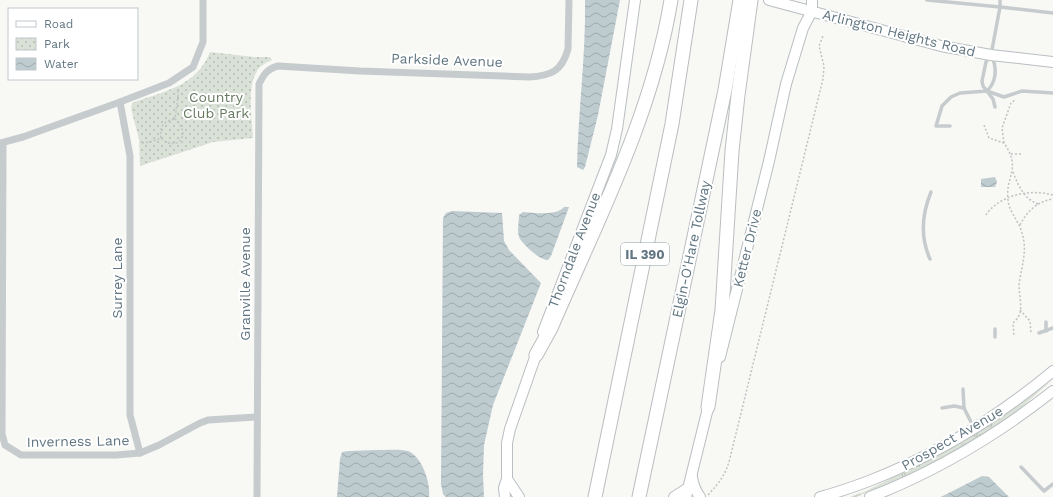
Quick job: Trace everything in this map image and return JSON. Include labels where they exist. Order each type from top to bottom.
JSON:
[{"type":"highway","name":"Elgin-O'Hare Tollway","points":[[639,497],[725,90],[740,0]]},
{"type":"highway","points":[[708,407],[722,310],[732,151],[751,0]]},
{"type":"highway","points":[[536,355],[551,328],[631,145],[653,77],[670,2]]},
{"type":"highway","name":"IL 390","points":[[595,497],[672,124],[690,5]]},
{"type":"street","points":[[1,143],[120,102],[169,83],[193,67],[203,42],[203,0]]},
{"type":"street","name":"Parkside Avenue","points":[[264,73],[270,68],[278,66],[360,71],[529,77],[542,76],[554,72],[562,65],[566,57],[568,49],[569,0]]},
{"type":"street","name":"Thorndale Avenue","points":[[505,497],[504,488],[507,479],[507,443],[510,429],[545,326],[610,155],[617,129],[635,0]]},
{"type":"street","name":"Arlington Heights Road","points":[[769,0],[941,46],[991,55],[1053,62]]},
{"type":"street","name":"Ketter Drive","points":[[687,492],[769,161],[786,84],[803,28],[812,11],[812,0]]},
{"type":"street","name":"Granville Avenue","points":[[257,497],[259,84],[264,73]]},
{"type":"street","name":"Surrey Lane","points":[[120,102],[130,156],[130,415],[140,453]]},
{"type":"street","name":"Inverness Lane","points":[[1,143],[2,434],[5,445],[21,455],[116,455],[140,453],[208,420],[257,417]]},
{"type":"street","name":"Prospect Avenue","points":[[820,497],[896,470],[944,445],[974,428],[1016,400],[1053,371]]},
{"type":"street","name":"Prospect Avenue","points":[[870,497],[914,478],[959,455],[1009,424],[1053,391]]},
{"type":"street","points":[[692,470],[693,483],[700,497]]},
{"type":"street","points":[[507,479],[519,497]]},
{"type":"street","points":[[674,497],[687,492]]},
{"type":"lane","points":[[927,0],[1053,13]]},
{"type":"lane","points":[[995,107],[993,99],[983,86],[982,81],[986,62],[991,55],[1000,0]]},
{"type":"lane","points":[[987,92],[994,82],[996,71],[991,55]]},
{"type":"lane","points":[[950,126],[936,126],[942,106],[951,97],[960,93],[987,92],[1004,97],[1022,91],[1053,93]]},
{"type":"lane","points":[[930,259],[923,237],[924,215],[931,192]]},
{"type":"lane","points":[[1046,322],[1046,330]]},
{"type":"lane","points":[[1039,333],[1053,328]]},
{"type":"lane","points":[[995,329],[996,337]]},
{"type":"lane","points":[[963,389],[964,408],[974,428]]},
{"type":"lane","points":[[942,408],[954,406],[964,408]]},
{"type":"lane","points":[[1022,467],[1044,491],[1053,484]]},
{"type":"path","points":[[706,497],[722,479],[727,470],[823,79],[824,66],[819,46],[823,36]]},
{"type":"path","points":[[175,119],[162,124],[160,132],[161,138],[168,143],[173,144],[182,139],[183,134],[182,128],[175,119],[178,90]]},
{"type":"path","points":[[1018,93],[1019,98],[1011,103],[1002,128],[1004,143],[1011,154],[1013,172],[1017,184],[1033,202],[1038,204]]},
{"type":"path","points":[[984,125],[989,138],[1004,143]]},
{"type":"path","points":[[142,143],[161,138]]},
{"type":"path","points":[[1011,154],[1021,154]]},
{"type":"path","points":[[1013,172],[1008,187],[1007,198],[1010,210],[1022,233],[1025,252],[1019,286],[1020,310],[1018,318],[1013,323],[1014,336]]},
{"type":"path","points":[[986,215],[994,205],[1007,198],[1024,193],[1038,192],[1053,195]]},
{"type":"path","points":[[1019,225],[1026,215],[1038,204],[1053,199]]},
{"type":"path","points":[[1020,310],[1030,320],[1031,334]]},
{"type":"green space","name":"Country Club Park","points":[[210,52],[254,57],[270,57],[272,60],[259,68],[253,79],[251,105],[253,138],[213,142],[140,166],[139,139],[131,109],[132,103],[167,91],[188,80],[204,64]]},
{"type":"green space","points":[[1052,380],[1003,422],[968,444],[894,481],[856,497],[850,497],[866,491],[910,469],[962,441],[1003,416]]},
{"type":"water","points":[[585,0],[620,0],[598,115],[583,170],[577,167]]},
{"type":"water","points":[[995,177],[997,182],[995,187],[981,187],[981,179]]},
{"type":"water","points":[[564,207],[569,207],[551,256],[548,260],[545,260],[532,252],[519,237],[519,215],[523,212],[551,213],[561,210]]},
{"type":"water","points":[[452,211],[502,213],[504,241],[509,250],[541,283],[493,405],[484,445],[484,497],[446,497],[443,494],[441,484],[443,218],[446,213]]},
{"type":"water","points":[[408,451],[417,458],[427,478],[429,485],[429,497],[337,497],[340,459],[342,452]]},
{"type":"water","points":[[982,476],[989,477],[1009,497],[941,497]]}]
